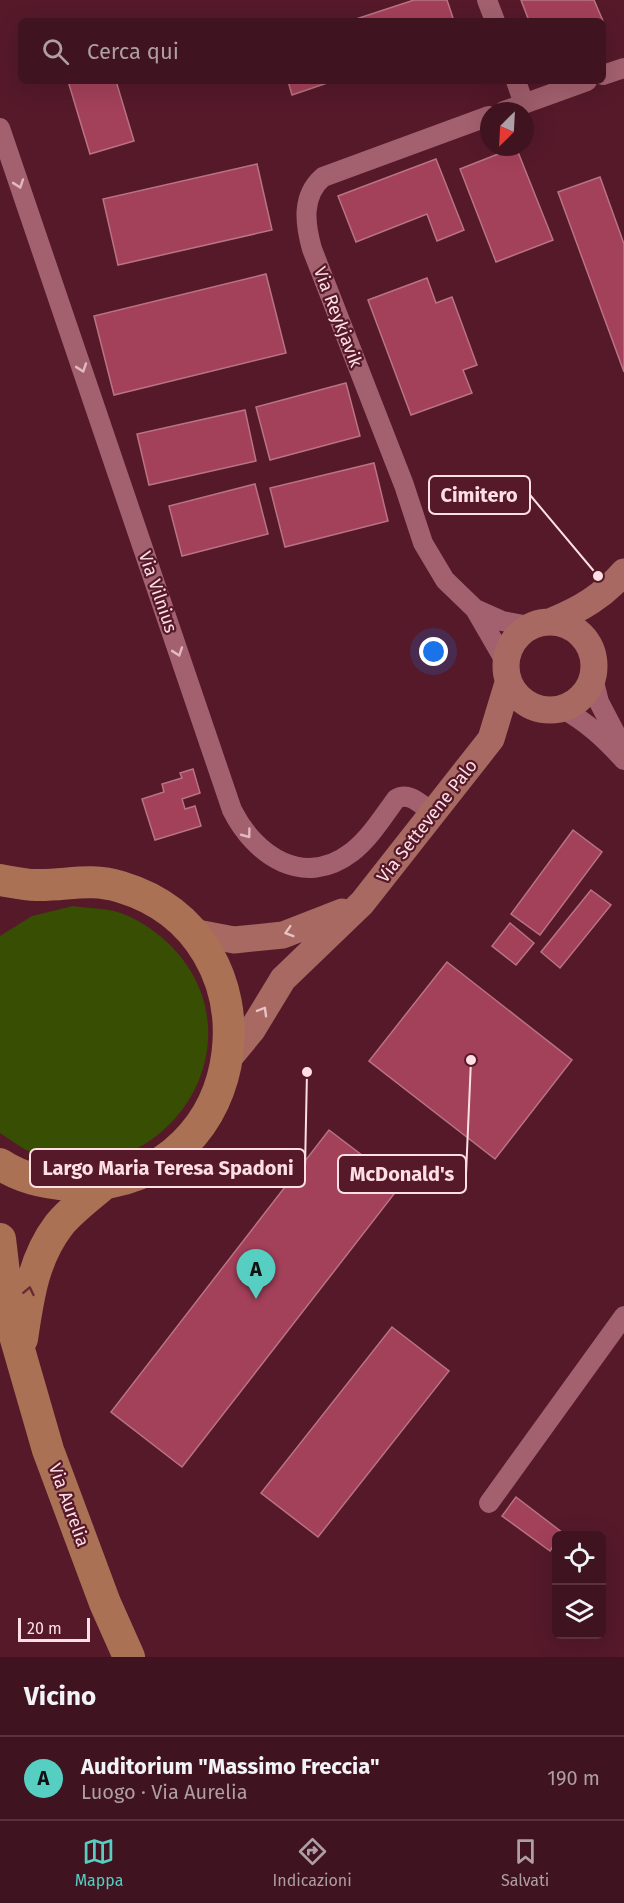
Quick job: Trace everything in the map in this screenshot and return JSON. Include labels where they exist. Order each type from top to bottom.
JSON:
[{"type":"main road","name":"Via Aurelia","points":[[0,880],[37,885],[79,880],[121,887],[160,904],[192,932],[217,970],[229,1013],[229,1058],[221,1088],[206,1117],[187,1141],[162,1161],[134,1176],[104,1184],[57,1185],[11,1172],[0,1164]]},
{"type":"main road","name":"Via Aurelia","points":[[0,902],[37,885]]},
{"type":"main road","name":"Via Aurelia","points":[[20,1349],[31,1282],[44,1248],[65,1219],[104,1184]]},
{"type":"main road","name":"Via Aurelia","points":[[0,1239],[6,1302],[48,1450],[105,1603],[129,1657]]},
{"type":"street","points":[[487,0],[494,18]]},
{"type":"street","points":[[606,74],[624,68]]},
{"type":"street","points":[[517,84],[523,102]]},
{"type":"street","points":[[529,102],[579,84]]},
{"type":"street","name":"Via Reykjavik","points":[[480,119],[323,177],[311,191],[306,212],[312,249],[404,485],[423,543],[445,580],[476,609],[502,621],[540,624]]},
{"type":"street","name":"Via Vilnius","points":[[0,128],[232,810],[242,829],[259,848],[271,857],[290,865],[310,867],[329,863],[350,854],[363,842],[396,799],[402,796],[409,796],[433,813]]},
{"type":"street","name":"Via Settevene Palo","points":[[229,1058],[252,1030],[283,979],[362,903],[491,739],[506,672],[509,647],[517,635],[577,611],[606,592],[624,572]]},
{"type":"street","name":"Via Settevene Palo","points":[[491,739],[581,697],[593,678],[594,667],[589,645],[606,592]]},
{"type":"street","name":"Via Reykjavik","points":[[476,609],[506,672]]},
{"type":"street","points":[[540,624],[573,628],[589,645]]},
{"type":"street","points":[[506,672],[523,702],[584,721],[604,737],[624,760]]},
{"type":"street","points":[[593,678],[599,702],[624,750]]},
{"type":"street","name":"Via Settevene Palo","points":[[192,932],[234,940],[283,935],[362,903]]},
{"type":"street","points":[[489,1503],[624,1316]]},
{"type":"green space","points":[[73,906],[104,909],[129,916],[168,943],[197,982],[208,1024],[204,1066],[186,1104],[158,1135],[122,1155],[78,1162],[31,1152],[0,1133],[0,936],[32,916]]},
{"type":"building","points":[[414,0],[447,0],[453,18],[359,18]]},
{"type":"building","points":[[521,0],[594,0],[602,18],[528,18]]},
{"type":"building","points":[[69,84],[117,84],[134,141],[90,154]]},
{"type":"building","points":[[289,84],[324,84],[292,95]]},
{"type":"building","points":[[493,156],[520,156],[553,240],[496,262],[460,169]]},
{"type":"building","points":[[436,159],[464,230],[437,241],[427,214],[356,242],[338,196]]},
{"type":"building","points":[[257,164],[272,230],[118,265],[103,199]]},
{"type":"building","points":[[600,177],[624,244],[624,372],[558,192]]},
{"type":"building","points":[[266,274],[286,353],[114,395],[94,316]]},
{"type":"building","points":[[427,278],[436,303],[452,297],[477,365],[463,370],[472,393],[411,415],[368,300]]},
{"type":"building","points":[[346,383],[360,436],[270,460],[256,407]]},
{"type":"building","points":[[245,410],[256,461],[149,485],[137,434]]},
{"type":"building","points":[[374,463],[388,521],[285,547],[270,488]]},
{"type":"building","points":[[255,484],[268,534],[182,556],[169,506]]},
{"type":"building","points":[[193,769],[200,793],[182,799],[185,809],[195,806],[201,826],[155,840],[142,799],[164,792],[162,784],[182,778],[180,773]]},
{"type":"building","points":[[573,830],[602,852],[540,935],[511,914]]},
{"type":"building","points":[[591,890],[611,905],[560,968],[541,952]]},
{"type":"building","points":[[510,923],[534,943],[516,965],[492,946]]},
{"type":"building","points":[[447,962],[572,1060],[495,1159],[369,1061]]},
{"type":"building","points":[[329,1130],[401,1185],[182,1467],[111,1412]]},
{"type":"building","points":[[392,1327],[449,1371],[318,1537],[261,1493]]},
{"type":"building","points":[[516,1497],[560,1531],[552,1531],[550,1551],[502,1516]]},
{"type":"place","name":"Cimitero","points":[[598,576]]},
{"type":"place","name":"McDonald's","points":[[471,1060]]},
{"type":"place","name":"Largo Maria Teresa Spadoni","points":[[307,1072]]},
{"type":"place","name":"Auditorium \"Massimo Freccia\"","points":[[256,1299]]}]
